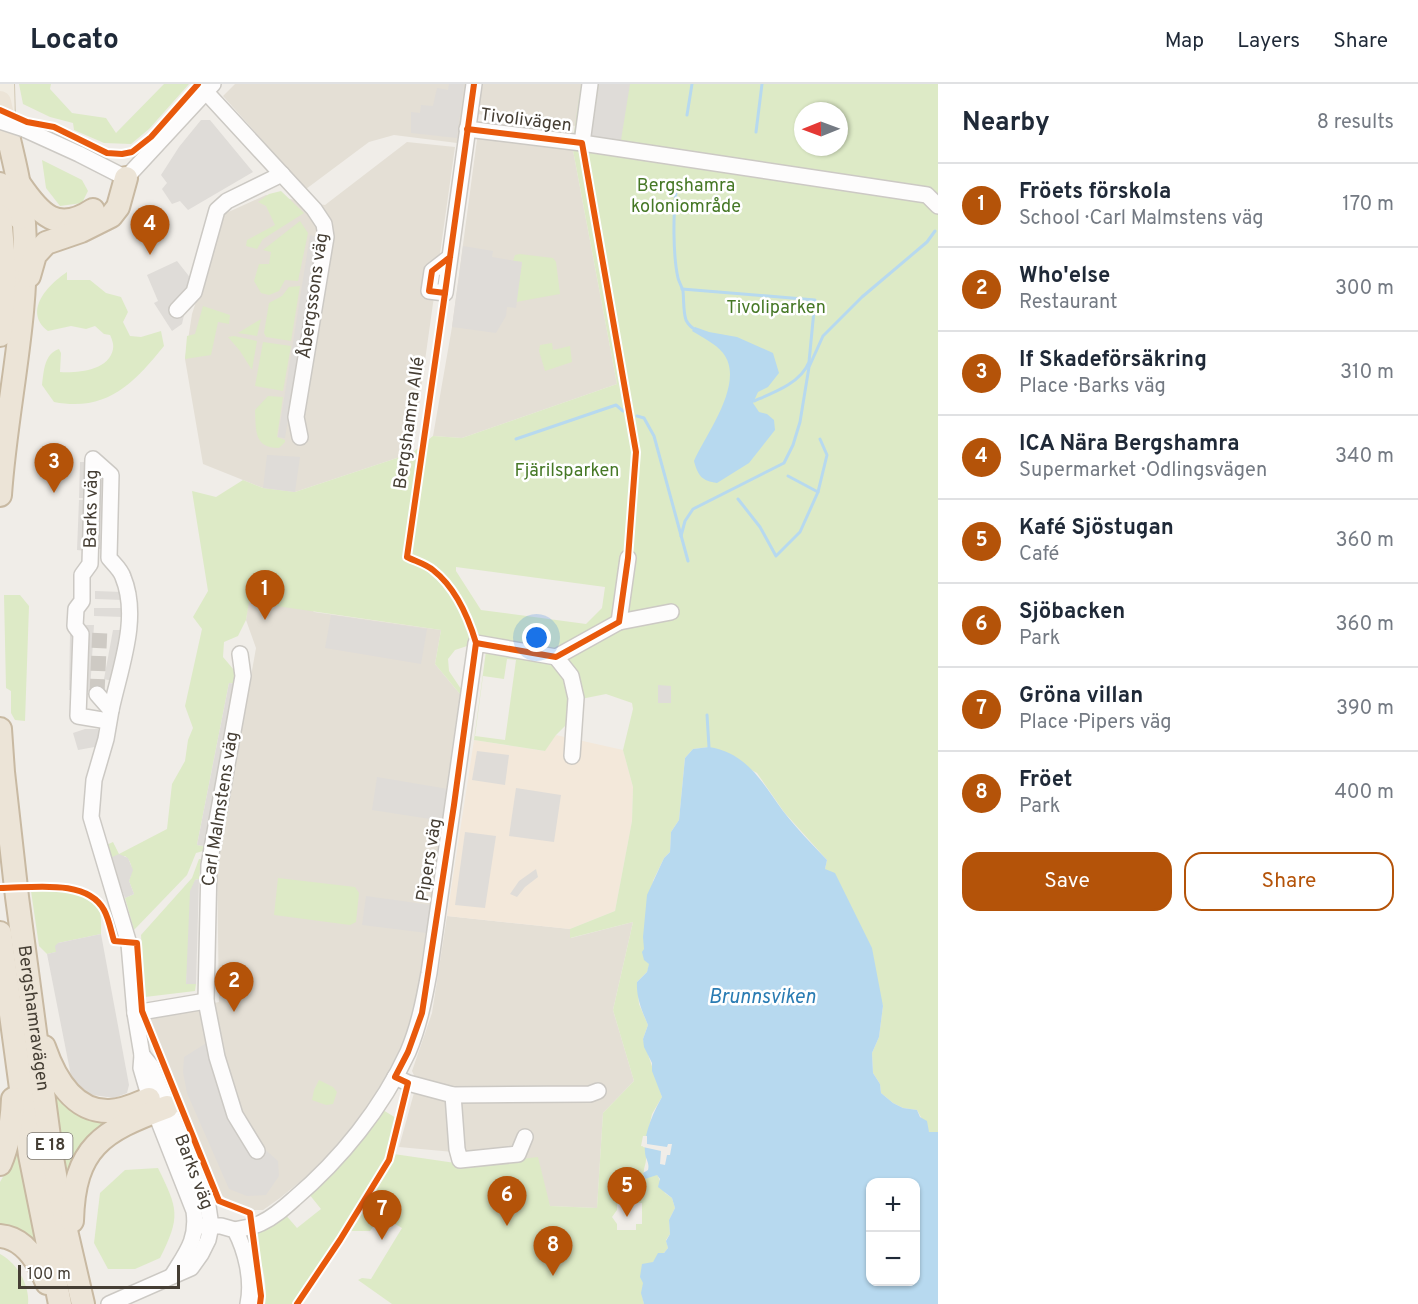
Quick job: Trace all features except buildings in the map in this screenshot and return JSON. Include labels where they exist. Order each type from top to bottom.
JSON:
[{"type":"highway","points":[[0,102],[10,125],[11,207],[24,222],[37,229],[52,232],[81,231]]},
{"type":"highway","points":[[10,184],[42,213],[53,219],[63,220],[86,215],[98,207],[126,178]]},
{"type":"highway","points":[[22,300],[35,255],[46,243],[81,231],[111,216],[118,207],[126,178]]},
{"type":"highway","points":[[0,216],[4,273],[0,335]]},
{"type":"highway","points":[[0,495],[22,300],[24,222]]},
{"type":"highway","name":"Bergshamravägen","points":[[0,729],[5,795],[30,1009],[60,1209],[83,1304]]},
{"type":"highway","name":"Bergshamravägen","points":[[0,933],[30,1155],[58,1304]]},
{"type":"highway","points":[[30,1009],[49,1061],[68,1093],[80,1102],[93,1109],[108,1112],[158,1103]]},
{"type":"highway","points":[[0,1164],[6,1150],[12,1120],[15,1053]]},
{"type":"highway","points":[[78,1282],[72,1224],[73,1194],[78,1173],[96,1144],[158,1103]]},
{"type":"highway","points":[[0,1236],[21,1245],[32,1255],[42,1270],[58,1304]]},
{"type":"main road","points":[[4,84],[10,125]]},
{"type":"street","points":[[450,257],[474,84]]},
{"type":"street","points":[[582,143],[590,84]]},
{"type":"street","points":[[10,125],[79,154],[126,178],[210,88]]},
{"type":"street","name":"Åbergssons väg","points":[[210,88],[324,224],[326,237],[296,417],[300,437]]},
{"type":"street","name":"Tivolivägen","points":[[467,129],[582,143],[927,195],[938,206]]},
{"type":"street","points":[[177,310],[194,292],[217,210],[227,201],[282,174]]},
{"type":"street","name":"Barks väg","points":[[109,715],[78,716],[81,634],[75,626],[76,609],[82,601],[82,576],[90,564],[93,459],[111,475],[109,558],[123,575],[129,598],[129,629],[109,715],[106,739],[94,780],[91,817],[129,944],[135,1013],[142,1054],[151,1066],[158,1103],[194,1211],[203,1226]]},
{"type":"street","points":[[90,564],[109,558]]},
{"type":"street","points":[[619,622],[628,558]]},
{"type":"street","points":[[572,756],[576,698],[571,676],[556,657],[619,622],[671,612]]},
{"type":"street","name":"Pipers väg","points":[[203,1226],[235,1230],[262,1223],[278,1212],[311,1185],[359,1133],[395,1077],[408,1052],[422,1013],[476,643],[556,657]]},
{"type":"street","name":"Carl Malmstens väg","points":[[240,654],[243,676],[209,865],[206,1000],[217,1057],[235,1115],[257,1151]]},
{"type":"street","points":[[97,694],[109,715]]},
{"type":"street","points":[[135,1013],[206,1000]]},
{"type":"street","points":[[395,1077],[408,1083],[453,1095],[590,1094],[598,1091]]},
{"type":"street","points":[[453,1095],[457,1149],[460,1160],[518,1154],[525,1137]]},
{"type":"street","points":[[110,1304],[191,1268],[208,1240],[203,1226]]},
{"type":"street","points":[[235,1230],[241,1241],[250,1281],[248,1304]]},
{"type":"shaded area","points":[[235,84],[467,84],[457,143],[394,135],[369,142],[306,189],[223,96]]},
{"type":"shaded area","points":[[449,84],[464,84],[457,138],[411,133],[411,112],[420,113],[421,105],[433,106],[437,88],[448,90]]},
{"type":"shaded area","points":[[483,84],[581,84],[576,126],[477,114]]},
{"type":"shaded area","points":[[599,84],[630,84],[621,140],[591,137]]},
{"type":"shaded area","points":[[201,120],[210,120],[253,172],[188,210],[180,201],[172,204],[162,189],[167,183],[161,175],[179,147]]},
{"type":"shaded area","points":[[478,132],[572,145],[617,384],[462,438],[433,436],[452,327]]},
{"type":"shaded area","points":[[407,142],[455,147],[412,453],[295,492],[263,488],[203,464],[185,359],[192,314],[224,214],[266,195],[325,205]]},
{"type":"shaded area","points":[[310,235],[318,237],[285,438],[278,437]]},
{"type":"shaded area","points":[[463,246],[493,251],[492,257],[522,262],[516,308],[507,307],[506,316],[496,333],[452,327]]},
{"type":"shaded area","points":[[177,261],[192,280],[182,324],[172,331],[154,303],[158,301],[147,275]]},
{"type":"shaded area","points":[[267,455],[300,457],[295,492],[263,488]]},
{"type":"shaded area","points":[[80,462],[89,462],[88,498],[79,498]]},
{"type":"shaded area","points":[[97,480],[106,480],[104,549],[96,549]]},
{"type":"shaded area","points":[[79,500],[87,500],[86,551],[77,550]]},
{"type":"shaded area","points":[[255,552],[314,612],[441,630],[435,664],[460,694],[416,1002],[408,1034],[371,1104],[317,1168],[263,1210],[253,1210],[229,1202],[215,1188],[148,1018],[219,1002],[217,869],[256,648],[246,620]]},
{"type":"shaded area","points":[[95,591],[123,592],[123,600],[95,599]]},
{"type":"shaded area","points":[[94,608],[123,608],[123,617],[94,616]]},
{"type":"shaded area","points":[[331,615],[427,629],[421,664],[325,648]]},
{"type":"shaded area","points":[[78,625],[94,625],[90,692],[69,690],[70,634]]},
{"type":"shaded area","points":[[113,630],[122,630],[112,681],[104,679]]},
{"type":"shaded area","points":[[229,683],[237,684],[204,846],[197,845]]},
{"type":"shaded area","points":[[658,685],[671,686],[671,703],[658,703]]},
{"type":"shaded area","points":[[85,729],[98,729],[101,736],[100,746],[78,750],[73,733]]},
{"type":"shaded area","points":[[556,735],[623,750],[633,787],[632,821],[615,911],[570,929],[447,916],[474,740],[544,751]]},
{"type":"shaded area","points":[[477,751],[509,755],[505,785],[472,780]]},
{"type":"shaded area","points":[[377,777],[448,789],[443,821],[372,810]]},
{"type":"shaded area","points":[[516,788],[561,795],[554,842],[509,836]]},
{"type":"shaded area","points":[[465,832],[496,836],[485,908],[455,905]]},
{"type":"shaded area","points":[[119,854],[128,858],[133,870],[129,881],[134,894],[125,898],[110,858]]},
{"type":"shaded area","points":[[536,869],[538,877],[517,897],[510,894],[519,881]]},
{"type":"shaded area","points":[[199,879],[196,984],[186,984],[190,891],[195,880]]},
{"type":"shaded area","points":[[366,896],[431,905],[427,933],[362,925]]},
{"type":"shaded area","points":[[447,916],[570,929],[571,938],[633,922],[613,1010],[634,1081],[603,1113],[597,1208],[550,1206],[519,1158],[399,1147],[417,1082],[412,1071],[432,1013]]},
{"type":"shaded area","points":[[101,934],[129,1085],[127,1093],[114,1098],[86,1094],[73,1086],[47,954],[56,952],[55,946],[58,943]]},
{"type":"shaded area","points":[[208,1042],[236,1124],[278,1161],[279,1176],[266,1195],[247,1196],[229,1189],[187,1093],[183,1072],[184,1057]]},
{"type":"green space","points":[[19,84],[51,84],[50,89],[72,113],[106,118],[116,133],[164,84],[189,84],[149,129],[131,144],[104,143],[74,130],[73,123],[50,117],[23,104]]},
{"type":"green space","name":"Tivoliparken","points":[[581,84],[938,84],[938,1132],[929,1132],[917,1110],[903,1108],[881,1093],[880,1084],[873,1073],[872,1053],[879,1037],[883,1006],[825,869],[827,860],[784,812],[757,773],[709,747],[693,749],[685,758],[679,820],[671,832],[670,852],[664,858],[653,881],[644,956],[650,963],[647,972],[637,982],[639,1004],[648,1025],[643,1039],[662,1097],[652,1114],[647,1136],[643,1136],[641,1146],[646,1147],[644,1176],[645,1179],[657,1174],[665,1193],[672,1198],[675,1208],[669,1220],[670,1234],[666,1240],[668,1248],[653,1262],[645,1277],[642,1293],[644,1304],[392,1304],[358,1280],[371,1279],[402,1228],[381,1216],[370,1231],[349,1231],[303,1286],[303,1304],[264,1304],[265,1278],[254,1234],[284,1213],[297,1228],[321,1209],[309,1194],[383,1110],[396,1118],[387,1153],[469,1165],[538,1157],[550,1206],[597,1208],[603,1113],[634,1081],[613,1010],[633,922],[570,938],[570,929],[615,911],[632,821],[633,787],[623,750],[633,709],[632,703],[606,694],[581,699],[571,720],[556,735],[545,751],[474,740],[486,651],[476,643],[455,650],[448,659],[449,671],[461,689],[460,694],[435,664],[441,630],[249,602],[246,620],[238,636],[224,642],[223,657],[234,670],[237,684],[229,683],[197,845],[204,846],[203,851],[196,853],[187,875],[134,930],[125,898],[134,894],[129,881],[131,865],[125,856],[110,858],[104,846],[113,842],[119,854],[167,829],[172,784],[185,761],[188,740],[193,728],[185,706],[202,629],[193,617],[208,591],[192,491],[216,497],[243,480],[263,488],[295,492],[412,453],[433,436],[462,438],[617,384],[572,145]],"holes":[[[456,567],[605,587],[602,608],[586,624],[481,610],[456,571]],[[507,659],[516,660],[505,740],[475,736],[483,676],[504,679]],[[617,1190],[623,1190],[622,1203],[642,1203],[642,1224],[636,1224],[636,1230],[617,1230],[617,1224],[612,1217],[617,1210],[615,1202]]]},
{"type":"green space","points":[[42,160],[82,180],[88,191],[82,203],[60,206],[46,188]]},
{"type":"green space","points":[[281,191],[304,213],[263,239],[257,249],[246,246],[247,240],[275,225],[266,206],[258,202],[269,194]]},
{"type":"green space","points":[[300,221],[308,233],[298,281],[285,280],[279,291],[269,295],[261,293],[254,281],[259,264],[269,264],[271,252],[263,250]]},
{"type":"green space","points":[[515,255],[553,258],[556,262],[560,294],[516,302],[522,262],[513,261]]},
{"type":"green space","points":[[67,272],[67,280],[90,280],[106,293],[121,297],[128,312],[123,322],[130,336],[141,337],[161,331],[164,346],[130,383],[104,399],[89,403],[54,402],[42,385],[46,364],[54,351],[59,349],[61,353],[60,372],[75,372],[99,366],[110,356],[113,349],[110,335],[104,334],[95,326],[86,329],[71,326],[48,331],[41,323],[37,315],[41,298],[53,283]]},
{"type":"green space","points":[[300,286],[291,341],[266,337],[264,333],[269,303],[282,296],[289,287]]},
{"type":"green space","points":[[203,306],[230,315],[229,324],[218,322],[211,355],[185,359],[187,336],[195,334]]},
{"type":"green space","points":[[261,319],[257,336],[238,333]]},
{"type":"green space","points":[[234,336],[257,341],[252,370],[228,337]]},
{"type":"green space","points":[[263,342],[291,346],[283,391],[255,386]]},
{"type":"green space","points":[[552,343],[553,350],[570,346],[572,362],[545,371],[539,351],[540,345]]},
{"type":"green space","points":[[268,396],[283,397],[277,437],[285,442],[279,448],[265,445],[256,431],[255,410]]},
{"type":"green space","points":[[4,595],[20,595],[29,606],[25,721],[15,720],[11,713],[11,691],[6,688]]},
{"type":"green space","points":[[199,859],[201,859],[199,879],[195,880],[186,984],[196,984],[195,991],[145,997],[141,935],[192,878]]},
{"type":"green space","points":[[278,878],[355,887],[359,893],[356,922],[350,925],[274,915]]},
{"type":"green space","points":[[73,890],[94,901],[97,905],[101,916],[101,934],[58,943],[56,952],[47,954],[39,946],[31,891]]},
{"type":"green space","points":[[319,1080],[333,1087],[337,1092],[333,1104],[326,1105],[312,1100]]},
{"type":"green space","points":[[51,1085],[112,1119],[65,1181]]},
{"type":"green space","points":[[16,1134],[37,1246],[0,1228],[0,1182]]},
{"type":"green space","points":[[158,1168],[173,1203],[174,1222],[167,1244],[160,1258],[135,1269],[108,1269],[94,1243],[100,1193],[125,1170]]},
{"type":"green space","points":[[0,1254],[21,1275],[27,1289],[28,1304],[0,1304]]},
{"type":"water","points":[[695,327],[737,337],[773,353],[779,373],[768,387],[758,392],[753,403],[759,412],[767,414],[774,420],[775,430],[749,463],[717,483],[701,477],[694,461],[722,408],[730,378],[729,365],[720,350],[692,331]]},
{"type":"water","name":"Brunnsviken","points":[[709,747],[734,755],[752,770],[788,817],[827,860],[825,869],[835,873],[872,948],[883,1006],[879,1037],[872,1053],[873,1073],[880,1084],[881,1093],[903,1108],[917,1110],[920,1117],[927,1121],[929,1132],[938,1132],[938,1304],[644,1304],[641,1293],[643,1283],[640,1277],[642,1264],[653,1262],[658,1253],[664,1253],[668,1248],[666,1241],[670,1234],[669,1220],[675,1208],[672,1198],[658,1187],[660,1179],[657,1175],[645,1179],[643,1173],[648,1170],[645,1152],[647,1131],[662,1097],[652,1071],[652,1063],[644,1047],[643,1039],[648,1025],[638,999],[637,982],[647,972],[649,964],[644,960],[642,952],[647,895],[664,858],[670,852],[671,832],[679,820],[685,758],[693,749]]},
{"type":"pier","points":[[644,1136],[647,1136],[647,1144],[667,1147],[668,1144],[672,1144],[665,1165],[660,1164],[661,1151],[643,1147]]},
{"type":"waterway","points":[[687,115],[692,84]]},
{"type":"waterway","points":[[756,132],[762,84]]},
{"type":"waterway","points":[[676,192],[674,212],[676,269],[683,291],[686,320],[696,330]]},
{"type":"waterway","points":[[681,536],[685,521],[693,509],[784,463],[793,445],[800,422],[809,367],[823,336],[862,297],[927,242],[935,231]]},
{"type":"waterway","points":[[682,289],[815,300],[809,362],[805,369],[800,376],[786,386],[754,401]]},
{"type":"waterway","points":[[516,439],[616,405],[623,411]]},
{"type":"waterway","points":[[637,416],[644,418],[654,436],[688,561]]},
{"type":"waterway","points":[[738,499],[760,527],[776,556],[800,532],[818,492],[827,455],[820,439]]},
{"type":"waterway","points":[[788,476],[818,492]]},
{"type":"waterway","points":[[707,715],[709,747]]},
{"type":"tunnel","points":[[97,694],[100,627]]},
{"type":"cycle path","points":[[0,110],[27,122],[54,127],[107,153],[122,154],[132,152],[151,137],[198,84]]},
{"type":"cycle path","points":[[450,257],[432,271],[429,291],[445,293],[474,84]]},
{"type":"cycle path","points":[[467,129],[582,143],[636,452],[628,558],[619,622],[556,657],[476,643]]},
{"type":"cycle path","name":"Bergshamra Allé","points":[[297,1304],[389,1160],[408,1083],[395,1077],[408,1052],[422,1013],[454,805],[476,643],[465,613],[448,585],[430,568],[407,557],[445,293]]},
{"type":"cycle path","points":[[0,888],[57,887],[85,893],[96,900],[104,910],[114,941],[137,943],[142,1011],[219,1201],[250,1213],[261,1296],[260,1304]]},
{"type":"place","name":"ICA Nära Bergshamra","points":[[150,255]]},
{"type":"place","name":"If Skadeförsäkring","points":[[54,493]]},
{"type":"place","name":"Fröets förskola","points":[[265,620]]},
{"type":"place","name":"Who'else","points":[[234,1012]]},
{"type":"place","name":"Kafé Sjöstugan","points":[[627,1217]]},
{"type":"place","name":"Sjöbacken","points":[[507,1226]]},
{"type":"place","name":"Gröna villan","points":[[382,1240]]},
{"type":"place","name":"Fröet","points":[[553,1276]]},
{"type":"park label","name":"Bergshamra koloniområde","points":[[686,196]]},
{"type":"park label","name":"Fjärilsparken","points":[[567,471]]}]
